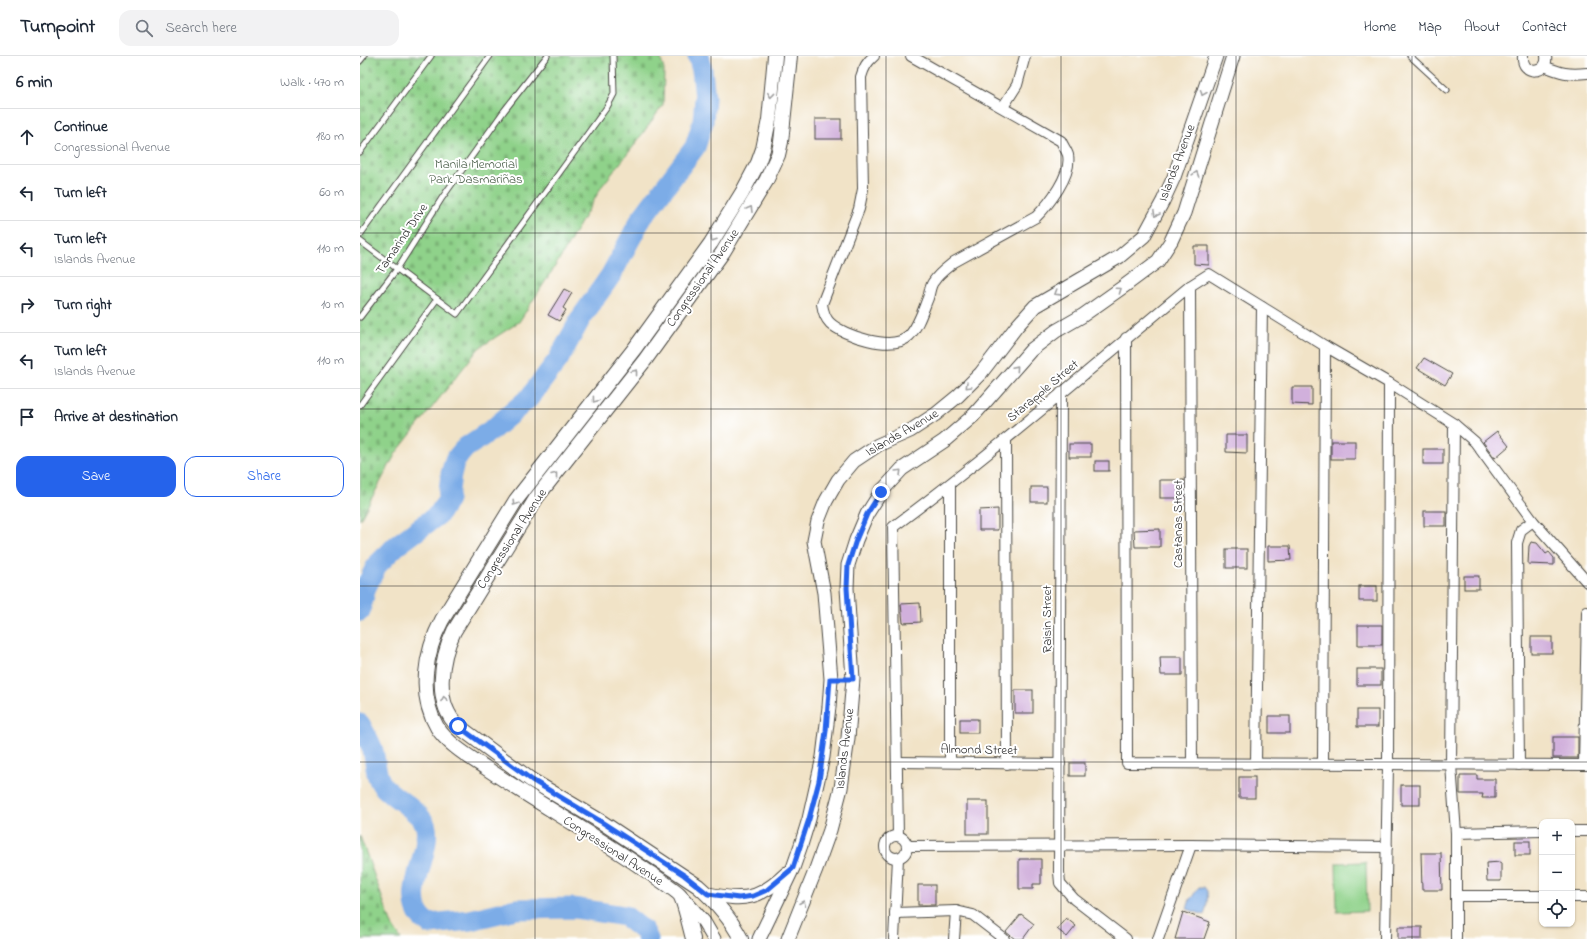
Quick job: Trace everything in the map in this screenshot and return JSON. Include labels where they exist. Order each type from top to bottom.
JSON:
[{"type":"main road","name":"Congressional Avenue","points":[[680,895],[593,835],[524,794],[445,737],[438,729],[430,713],[426,696],[427,666],[433,641],[440,625],[516,500],[634,348],[711,243],[742,193],[758,163],[765,142],[769,120],[775,56]]},
{"type":"main road","name":"Congressional Avenue","points":[[741,939],[731,923],[708,894],[684,875],[600,821],[532,780],[458,726],[450,718],[446,707],[443,695],[443,668],[447,647],[454,631],[530,508],[645,360],[723,252],[766,181],[778,155],[781,142],[790,56]]},
{"type":"main road","points":[[680,895],[693,939]]},
{"type":"street","points":[[874,56],[863,68],[861,77],[863,189],[859,209],[822,304],[823,312],[829,322],[841,331],[885,344],[900,342],[909,336],[917,324],[933,282],[942,271],[954,262],[1036,217],[1044,209],[1065,178],[1068,166],[1068,155],[1061,141],[911,56]]},
{"type":"street","points":[[1003,107],[1017,85],[1025,56]]},
{"type":"street","name":"Islands Avenue","points":[[759,939],[793,868],[809,819],[819,781],[826,731],[830,679],[824,593],[814,541],[818,522],[826,500],[838,480],[854,462],[878,444],[910,431],[936,414],[958,396],[981,373],[1017,326],[1035,306],[1119,257],[1144,236],[1174,177],[1216,56]]},
{"type":"street","name":"Islands Avenue","points":[[790,934],[830,830],[841,788],[848,738],[853,679],[847,588],[848,565],[856,540],[867,514],[881,492],[902,469],[944,441],[973,416],[1031,350],[1056,331],[1082,316],[1158,261],[1171,241],[1184,213],[1232,56]]},
{"type":"street","points":[[1523,56],[1524,65],[1530,70],[1538,70],[1545,61],[1564,74],[1574,75],[1587,73]]},
{"type":"street","name":"Starapple Street","points":[[897,762],[893,527],[950,485],[1006,440],[1126,338],[1190,286],[1209,274],[1262,307]]},
{"type":"street","name":"Castanas Street","points":[[1190,286],[1192,763]]},
{"type":"street","points":[[1262,307],[1454,424],[1475,442],[1533,521],[1587,582]]},
{"type":"street","points":[[1256,764],[1262,307]]},
{"type":"street","points":[[1126,338],[1127,763],[1586,765],[1587,612]]},
{"type":"street","points":[[1323,764],[1325,346]]},
{"type":"street","points":[[1385,939],[1388,764],[1389,383]]},
{"type":"street","name":"Raisin Street","points":[[1061,393],[1060,764],[1058,845],[1060,883],[1074,899],[1126,939]]},
{"type":"street","points":[[1454,424],[1450,765],[1456,832],[1456,939]]},
{"type":"street","points":[[1006,440],[1007,764]]},
{"type":"street","points":[[950,485],[950,762]]},
{"type":"street","points":[[1519,765],[1517,543],[1522,530],[1533,521]]},
{"type":"street","points":[[830,679],[853,679]]},
{"type":"street","points":[[897,762],[898,836]]},
{"type":"street","name":"Almond Street","points":[[897,762],[1060,764]]},
{"type":"street","points":[[1575,831],[1587,831]]},
{"type":"street","points":[[1456,832],[1539,832]]},
{"type":"street","points":[[891,836],[898,836],[905,839],[908,846],[904,855],[898,858],[888,855],[885,848],[886,841],[891,836]]},
{"type":"street","points":[[908,846],[1191,845],[1387,847]]},
{"type":"street","points":[[1158,939],[1191,845]]},
{"type":"street","points":[[894,939],[898,858]]},
{"type":"street","points":[[708,894],[739,898],[753,896],[767,890],[793,868]]},
{"type":"street","name":"Congressional Avenue","points":[[680,895],[704,922],[714,939]]},
{"type":"street","points":[[1457,898],[1460,896],[1539,896]]},
{"type":"street","points":[[1575,896],[1587,897]]},
{"type":"street","points":[[895,912],[956,911],[973,915],[1004,939]]},
{"type":"street","points":[[954,939],[956,911]]},
{"type":"street","points":[[778,939],[790,934]]},
{"type":"lane","points":[[360,61],[364,56]]},
{"type":"lane","points":[[360,152],[431,56]]},
{"type":"lane","points":[[360,235],[490,56]]},
{"type":"lane","name":"Tamarind Drive","points":[[360,317],[397,269],[442,198],[504,111],[547,56]]},
{"type":"lane","points":[[360,241],[457,314],[603,113],[614,94],[614,56]]},
{"type":"lane","points":[[1410,56],[1447,90]]},
{"type":"lane","points":[[360,405],[438,299]]},
{"type":"green space","name":"Manila Memorial Park Dasmariñas","points":[[360,56],[660,56],[664,70],[663,105],[633,147],[602,186],[561,257],[519,322],[479,348],[396,453],[360,520]]},
{"type":"green space","points":[[360,836],[392,925],[401,939],[360,939]]},
{"type":"green space","points":[[1366,862],[1367,911],[1337,912],[1336,863]]},
{"type":"water","points":[[1199,887],[1204,887],[1207,891],[1207,903],[1204,915],[1187,909],[1190,899]]},
{"type":"building","points":[[815,119],[841,119],[841,139],[815,139]]},
{"type":"building","points":[[1194,246],[1209,246],[1209,265],[1194,264]]},
{"type":"building","points":[[564,289],[572,293],[563,308],[566,310],[559,321],[548,315]]},
{"type":"building","points":[[1424,358],[1452,374],[1445,385],[1417,368]]},
{"type":"building","points":[[1292,387],[1312,387],[1312,405],[1292,404]]},
{"type":"building","points":[[1497,431],[1509,446],[1495,458],[1483,442]]},
{"type":"building","points":[[1226,435],[1247,435],[1247,453],[1226,452]]},
{"type":"building","points":[[1331,441],[1355,441],[1355,459],[1331,459]]},
{"type":"building","points":[[1069,444],[1091,444],[1091,457],[1069,457]]},
{"type":"building","points":[[1423,449],[1443,449],[1443,464],[1423,464]]},
{"type":"building","points":[[1095,461],[1109,461],[1109,471],[1095,471]]},
{"type":"building","points":[[1160,480],[1184,480],[1184,498],[1160,498]]},
{"type":"building","points":[[1031,487],[1047,487],[1047,502],[1031,502]]},
{"type":"building","points":[[998,509],[998,530],[979,530],[979,510]]},
{"type":"building","points":[[1424,511],[1446,511],[1446,526],[1424,526]]},
{"type":"building","points":[[1160,529],[1160,547],[1135,547],[1134,530]]},
{"type":"building","points":[[1531,542],[1537,543],[1546,554],[1549,552],[1554,558],[1554,565],[1528,564],[1529,546]]},
{"type":"building","points":[[1268,546],[1290,546],[1291,560],[1268,561]]},
{"type":"building","points":[[1226,549],[1247,549],[1247,568],[1226,568]]},
{"type":"building","points":[[1464,576],[1479,576],[1479,589],[1464,589]]},
{"type":"building","points":[[1359,586],[1377,586],[1377,601],[1359,601]]},
{"type":"building","points":[[920,603],[921,622],[903,623],[901,604]]},
{"type":"building","points":[[1358,625],[1382,625],[1382,645],[1358,645]]},
{"type":"building","points":[[1531,637],[1552,637],[1552,653],[1531,653]]},
{"type":"building","points":[[1160,657],[1182,657],[1182,675],[1161,675]]},
{"type":"building","points":[[1357,669],[1381,669],[1381,685],[1357,685]]},
{"type":"building","points":[[1015,690],[1033,690],[1033,713],[1015,713]]},
{"type":"building","points":[[1357,710],[1378,710],[1378,727],[1357,727]]},
{"type":"building","points":[[1269,716],[1290,716],[1290,733],[1269,733]]},
{"type":"building","points":[[960,719],[978,719],[978,733],[960,733]]},
{"type":"building","points":[[1553,737],[1578,737],[1578,758],[1553,758]]},
{"type":"building","points":[[1070,763],[1085,763],[1085,776],[1070,776]]},
{"type":"building","points":[[1460,775],[1477,775],[1477,779],[1495,779],[1495,798],[1482,798],[1483,794],[1460,794]]},
{"type":"building","points":[[1239,777],[1255,777],[1255,798],[1239,798]]},
{"type":"building","points":[[1401,785],[1420,785],[1420,805],[1401,805]]},
{"type":"building","points":[[967,801],[988,801],[988,834],[967,834]]},
{"type":"building","points":[[1515,841],[1530,841],[1530,855],[1515,855]]},
{"type":"building","points":[[1421,853],[1441,853],[1442,890],[1422,890]]},
{"type":"building","points":[[1019,859],[1041,859],[1041,884],[1033,884],[1033,889],[1019,889]]},
{"type":"building","points":[[1501,862],[1501,881],[1487,881],[1486,863]]},
{"type":"building","points":[[918,885],[935,885],[935,905],[918,905]]},
{"type":"building","points":[[1183,912],[1210,922],[1204,939],[1175,939]]},
{"type":"building","points":[[1021,914],[1034,924],[1023,939],[1015,939],[1006,932]]},
{"type":"building","points":[[1066,918],[1076,926],[1067,937],[1057,929]]},
{"type":"building","points":[[1398,927],[1422,927],[1422,939],[1398,939]]},
{"type":"waterway","points":[[360,611],[366,587],[377,565],[396,546],[439,514],[448,499],[451,474],[455,460],[465,448],[493,429],[529,398],[558,360],[581,318],[611,275],[641,219],[695,147],[703,122],[705,98],[702,70],[698,56]]},
{"type":"waterway","points":[[360,724],[372,748],[380,782],[388,791],[414,811],[424,822],[426,828],[425,849],[418,873],[414,897],[416,908],[424,920],[430,924],[470,920],[516,909],[574,908],[625,916],[644,931],[648,939]]},
{"type":"route","points":[[458,726],[532,780],[600,821],[684,875],[708,894],[739,898],[753,896],[767,890],[793,868],[809,819],[819,781],[823,757],[829,707],[830,679],[853,679],[847,588],[848,565],[856,540],[867,514],[881,492]]}]
